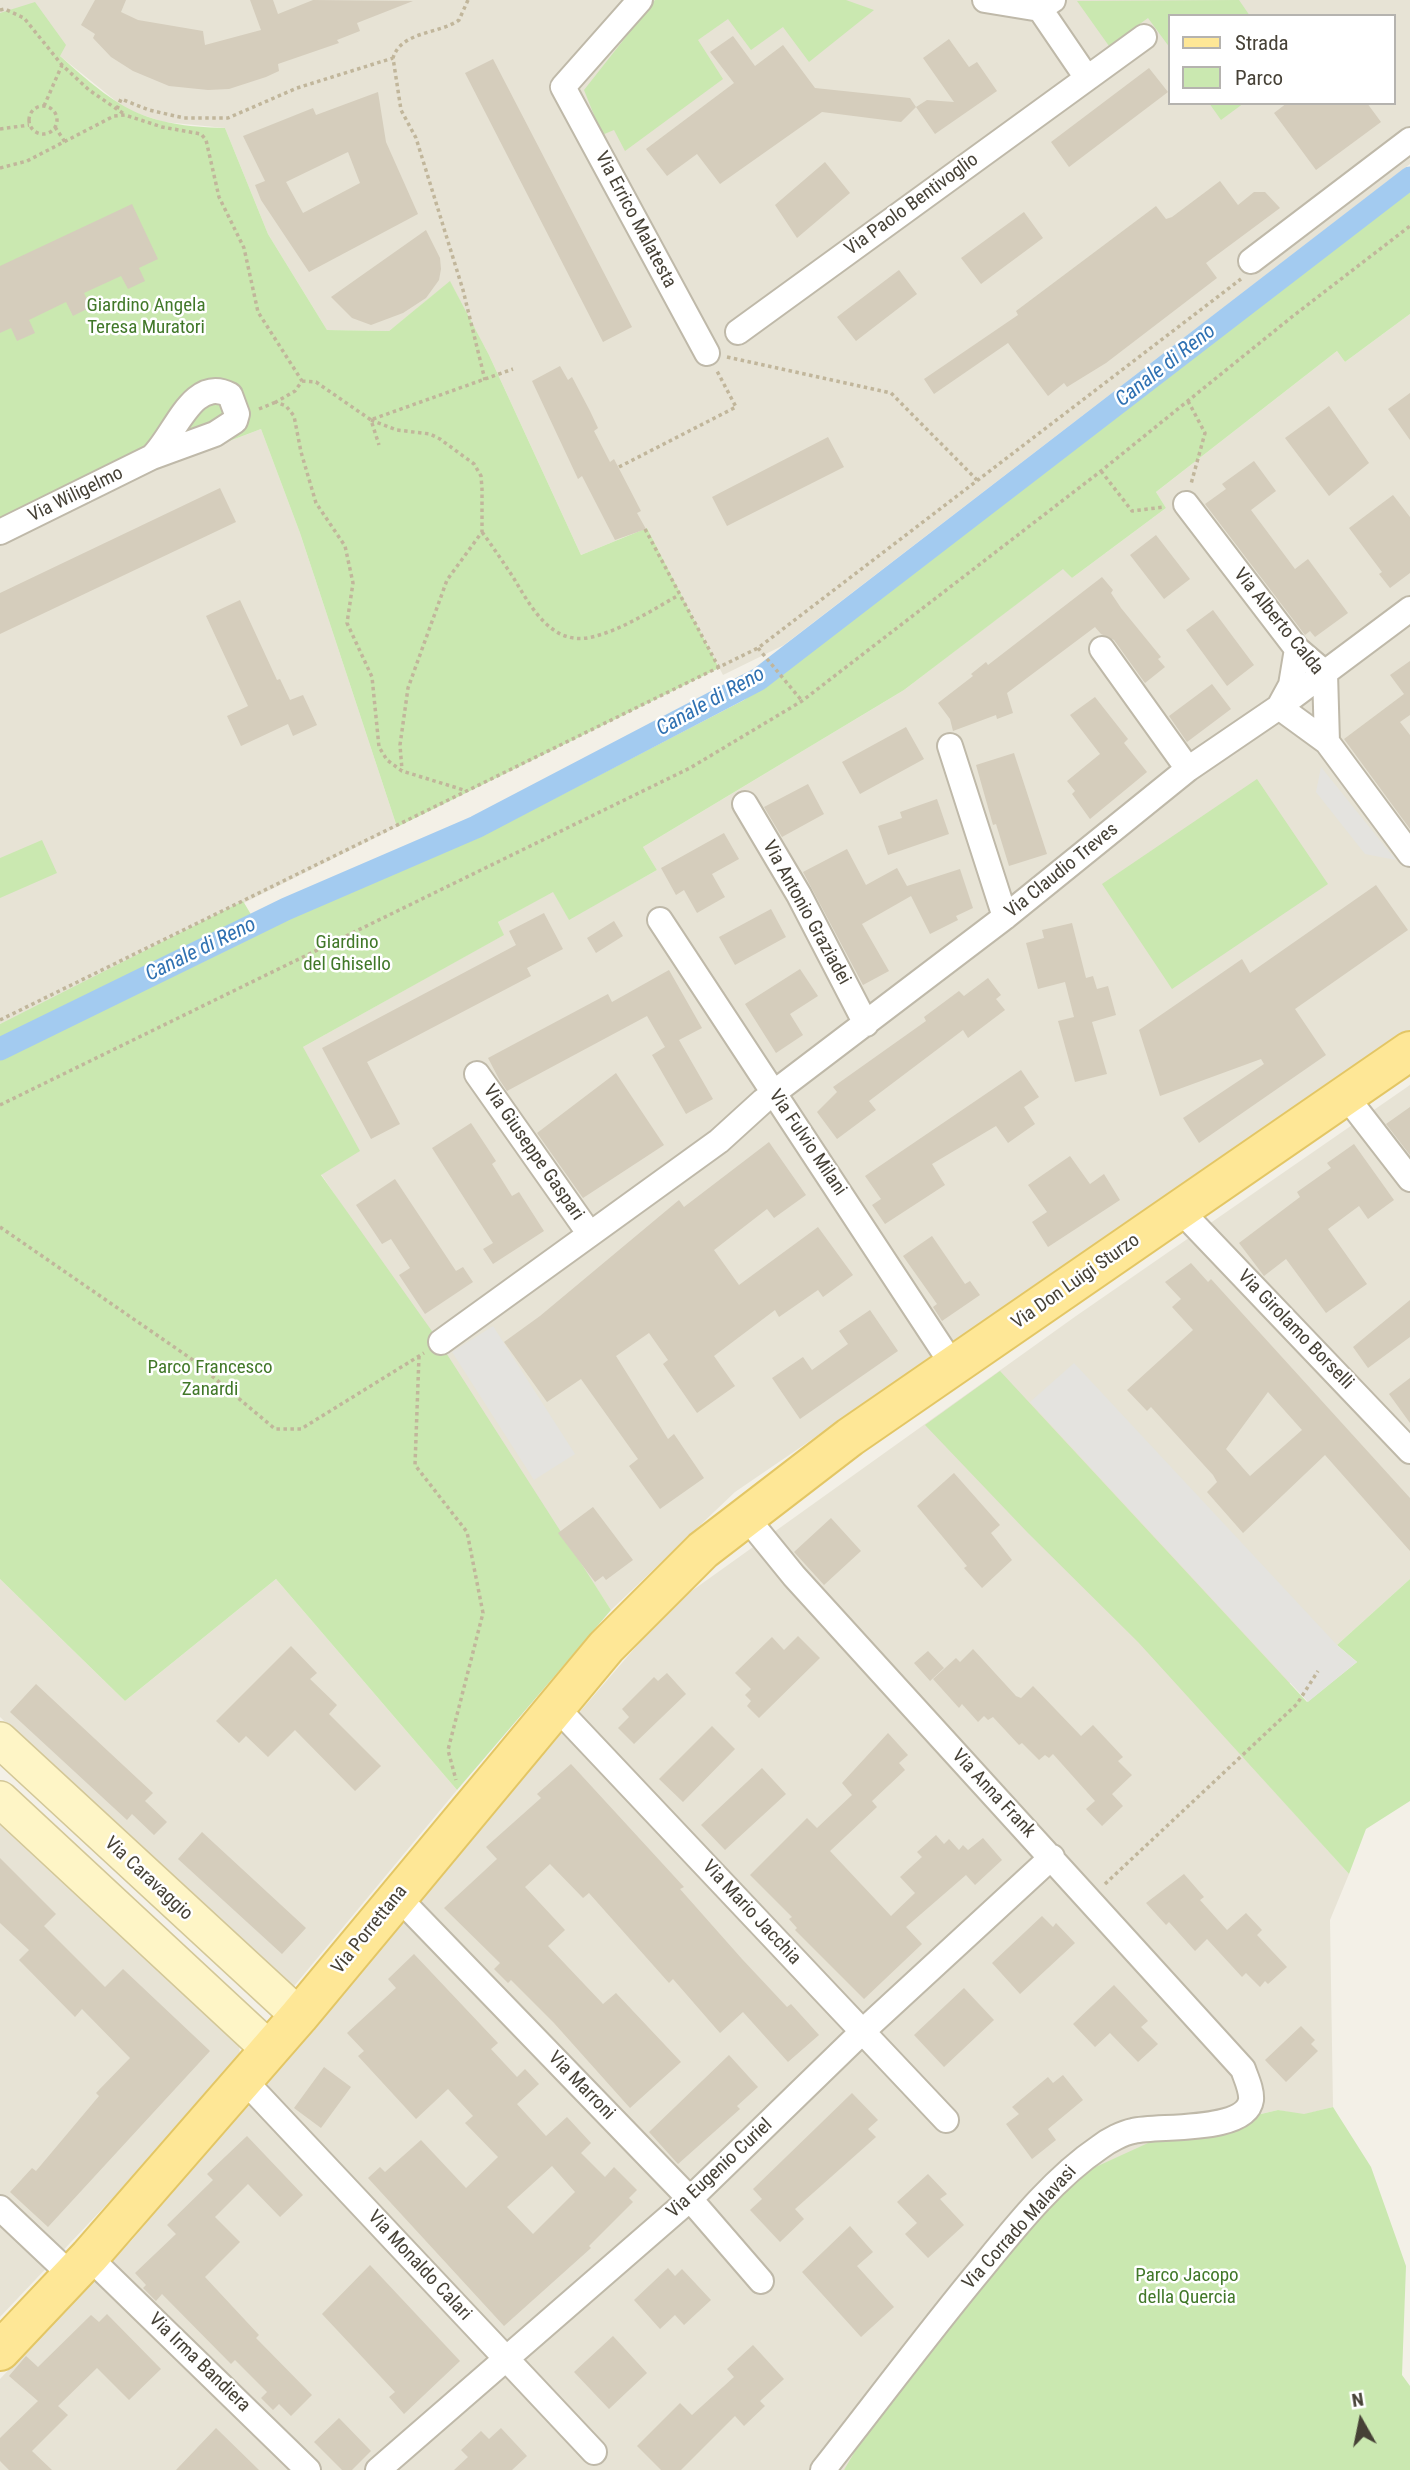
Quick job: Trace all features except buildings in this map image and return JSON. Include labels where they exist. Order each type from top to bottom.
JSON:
[{"type":"main road","name":"Via Don Luigi Sturzo","points":[[746,1517],[850,1437],[1410,1051]]},
{"type":"main road","name":"Via Porrettana","points":[[0,2351],[80,2267],[270,2050],[606,1647],[703,1550],[746,1517]]},
{"type":"main road","name":"Via Caravaggio","points":[[0,1740],[299,2016]]},
{"type":"main road","points":[[0,1799],[270,2050]]},
{"type":"street","name":"Via Errico Malatesta","points":[[640,0],[564,88],[708,354]]},
{"type":"street","points":[[985,0],[1047,5],[1087,78]]},
{"type":"street","name":"Via Paolo Bentivoglio","points":[[738,332],[1143,37]]},
{"type":"street","points":[[1249,267],[1410,140]]},
{"type":"street","name":"Via Wiligelmo","points":[[0,532],[152,457]]},
{"type":"street","name":"Via Alberto Calda","points":[[1186,504],[1297,649],[1325,673],[1327,742]]},
{"type":"street","name":"Via Claudio Treves","points":[[719,1141],[773,1093],[1005,917],[1188,769],[1279,707],[1410,609]]},
{"type":"street","points":[[1102,649],[1188,769]]},
{"type":"street","points":[[1297,649],[1291,685],[1279,707],[1327,742],[1410,854]]},
{"type":"street","points":[[950,746],[1005,917]]},
{"type":"street","name":"Via Antonio Graziadei","points":[[745,804],[799,895],[866,1024]]},
{"type":"street","name":"Via Fulvio Milani","points":[[660,920],[954,1367]]},
{"type":"street","name":"Via Giuseppe Gaspari","points":[[477,1074],[589,1233]]},
{"type":"street","points":[[1345,1095],[1410,1179]]},
{"type":"street","name":"Via Giuseppe Gaspari","points":[[441,1342],[719,1141]]},
{"type":"street","name":"Via Girolamo Borselli","points":[[1180,1210],[1410,1451]]},
{"type":"street","name":"Via Anna Frank","points":[[746,1517],[794,1576],[1242,2069]]},
{"type":"street","name":"Via Mario Jacchia","points":[[556,1707],[946,2120]]},
{"type":"street","name":"Via Eugenio Curiel","points":[[378,2470],[690,2199],[863,2031],[1052,1857]]},
{"type":"street","name":"Via Marroni","points":[[397,1896],[690,2199],[761,2281]]},
{"type":"street","name":"Via Corrado Malavasi","points":[[823,2470],[1013,2230],[1076,2165],[1102,2145],[1132,2131],[1200,2126],[1231,2119],[1245,2112],[1251,2101],[1242,2069]]},
{"type":"street","name":"Via Monaldo Calari","points":[[244,2080],[594,2452]]},
{"type":"street","name":"Via Irma Bandiera","points":[[0,2208],[44,2250],[80,2267],[308,2470]]},
{"type":"path","points":[[468,0],[459,20],[408,40],[395,52],[393,58],[401,110],[416,138],[456,266],[485,380]]},
{"type":"path","points":[[0,10],[5,9],[24,19],[62,65],[89,90],[125,115],[162,127],[201,134],[206,140],[219,197],[244,248],[258,312],[302,381]]},
{"type":"path","points":[[117,109],[121,99],[149,110],[184,118],[228,118],[297,88],[393,58]]},
{"type":"path","points":[[29,125],[32,112],[44,106],[62,65]]},
{"type":"path","points":[[44,106],[55,114],[55,127],[65,142]]},
{"type":"path","points":[[0,168],[27,162],[104,120],[125,115]]},
{"type":"path","points":[[29,125],[39,134],[48,133],[55,127]]},
{"type":"path","points":[[0,130],[29,125]]},
{"type":"path","points":[[0,1105],[690,768],[802,701],[1101,471],[1410,226]]},
{"type":"path","points":[[0,1020],[758,648],[1249,267]]},
{"type":"path","points":[[619,467],[736,407],[708,354]]},
{"type":"path","points":[[708,354],[891,393],[979,478]]},
{"type":"path","points":[[371,420],[513,369]]},
{"type":"path","points":[[249,412],[276,402],[295,391],[302,381]]},
{"type":"path","points":[[302,381],[316,382],[371,420],[397,430],[430,434],[474,464],[481,476],[482,532],[516,582],[526,604],[540,619],[572,638],[590,638],[605,633],[679,595]]},
{"type":"path","points":[[1101,471],[1132,511],[1186,504],[1205,433],[1188,401]]},
{"type":"path","points":[[276,402],[286,405],[295,416],[316,502],[345,546],[354,583],[347,623],[372,677],[379,747],[387,760],[402,771],[469,792]]},
{"type":"path","points":[[371,420],[379,445]]},
{"type":"path","points":[[645,529],[719,668]]},
{"type":"path","points":[[402,771],[400,745],[405,703],[425,636],[447,580],[482,532]]},
{"type":"path","points":[[758,648],[802,701]]},
{"type":"path","points":[[0,1227],[193,1360],[275,1429],[301,1429],[441,1342]]},
{"type":"path","points":[[419,1356],[415,1465],[467,1532],[483,1613],[448,1750],[465,1815]]},
{"type":"path","points":[[1089,1899],[1297,1704],[1318,1671]]},
{"type":"shaded area","points":[[0,0],[1410,0],[1410,164],[784,645],[723,675],[647,528],[581,555],[489,355],[450,282],[389,331],[327,330],[268,234],[225,128],[164,122],[127,110],[60,56],[0,13]]},
{"type":"shaded area","points":[[1410,314],[1410,1031],[735,1492],[611,1610],[321,1174],[303,1047],[503,935],[498,922],[553,891],[569,919],[657,870],[643,847],[904,690],[1063,568],[1072,578],[1166,508],[1156,492],[1337,351],[1345,362]]},
{"type":"shaded area","points":[[261,429],[300,533],[397,827],[0,1024],[0,528]]},
{"type":"shaded area","points":[[1321,767],[1396,860],[1365,854],[1316,792]]},
{"type":"shaded area","points":[[1410,1085],[1410,1579],[1337,1645],[1225,1736],[1349,1874],[1330,1920],[1333,2107],[1302,2115],[1278,2110],[1159,2138],[844,2470],[0,2470],[0,2379],[132,2240],[306,2029],[672,1605],[1076,1316]]},
{"type":"shaded area","points":[[493,1326],[575,1454],[534,1480],[452,1352]]},
{"type":"shaded area","points":[[1074,1363],[1337,1645],[1357,1662],[1308,1702],[1030,1402]]},
{"type":"shaded area","points":[[0,1579],[125,1701],[276,1579],[457,1790],[290,1991],[0,1717]]},
{"type":"shaded area","points":[[0,1818],[239,2043],[240,2055],[233,2071],[0,2317]]},
{"type":"green space","points":[[655,0],[846,0],[874,10],[809,62],[783,27],[751,50],[728,19],[698,40],[723,79],[625,151],[614,130],[602,135],[584,90]]},
{"type":"green space","points":[[1239,0],[1249,14],[1168,14],[1168,45],[1148,18],[1109,46],[1077,1]]},
{"type":"green space","name":"Giardino Angela Teresa Muratori","points":[[35,2],[66,45],[60,56],[117,102],[152,118],[197,127],[225,128],[268,234],[327,330],[389,331],[450,281],[489,355],[581,555],[647,528],[719,668],[397,827],[300,533],[261,429],[0,528],[0,13]]},
{"type":"green space","points":[[1210,105],[1241,105],[1221,120]]},
{"type":"green space","name":"Parco Francesco Zanardi","points":[[1410,188],[1410,314],[1345,362],[1337,351],[1156,492],[1166,508],[1072,578],[1063,569],[904,690],[643,847],[657,870],[569,920],[553,892],[498,922],[504,935],[303,1047],[360,1151],[321,1175],[434,1334],[611,1610],[457,1790],[276,1579],[125,1701],[0,1579],[0,1024],[243,901],[259,928],[478,838],[744,700]]},
{"type":"green space","points":[[1257,779],[1328,884],[1172,989],[1102,884]]},
{"type":"green space","points":[[42,840],[57,873],[0,898],[0,858]]},
{"type":"green space","points":[[1000,1371],[1307,1702],[1357,1662],[1337,1645],[1410,1579],[1410,1801],[1366,1829],[1349,1874],[1138,1642],[1028,1533],[925,1425]]},
{"type":"green space","name":"Parco Jacopo della Quercia","points":[[1333,2107],[1371,2167],[1406,2266],[1402,2375],[1410,2386],[1410,2470],[844,2470],[908,2361],[1065,2181],[1159,2138],[1278,2110],[1304,2114]]},
{"type":"waterway","name":"Canale di Reno","points":[[0,1049],[286,909],[476,827],[759,679],[1410,178]]},
{"type":"park label","name":"Giardino del Ghisello","points":[[347,954]]}]
